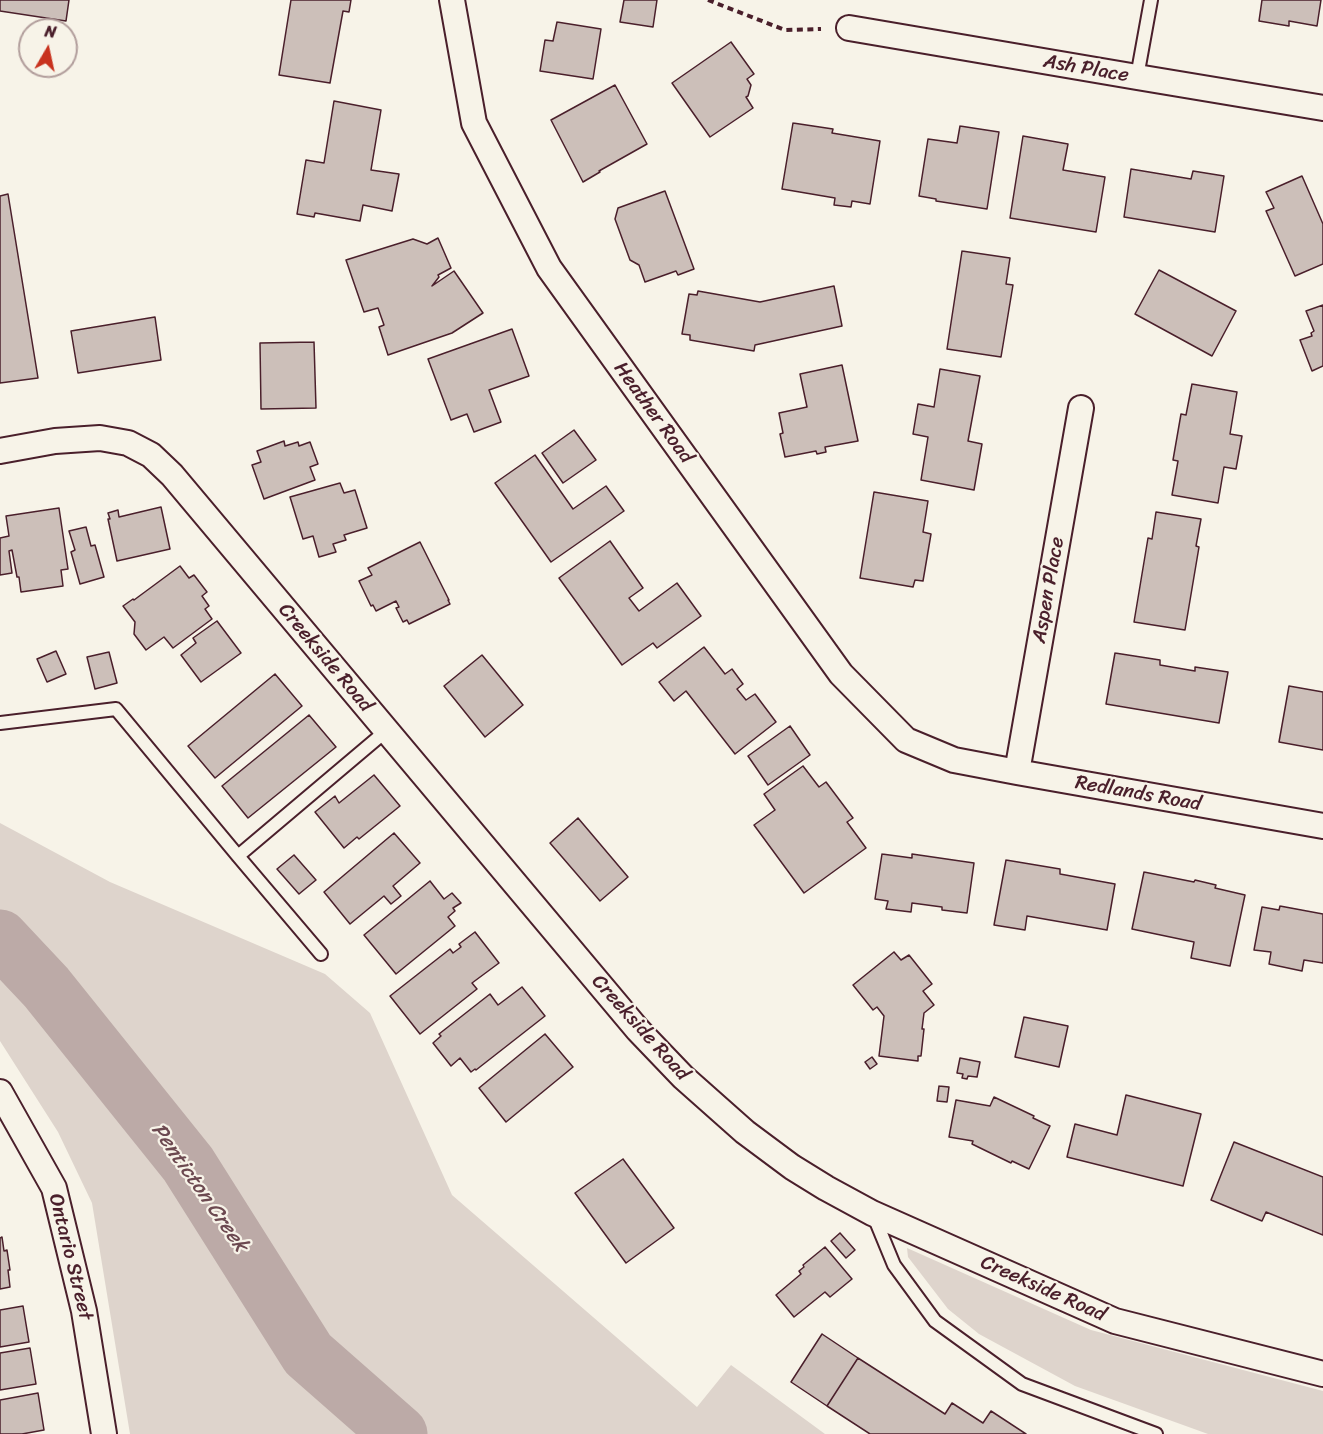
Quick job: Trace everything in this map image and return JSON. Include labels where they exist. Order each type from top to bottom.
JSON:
[{"type":"street","name":"Heather Road","points":[[452,0],[474,123],[549,268],[841,674],[906,740],[954,760]]},
{"type":"street","name":"Ash Place","points":[[849,27],[1323,108]]},
{"type":"street","name":"Aspen Place","points":[[1017,772],[1081,408]]},
{"type":"street","name":"Creekside Road","points":[[0,451],[55,441],[100,438],[128,443],[151,455],[172,475],[638,1030],[683,1077],[745,1132],[792,1167],[872,1213],[1115,1321],[1323,1374]]},
{"type":"street","name":"Redlands Road","points":[[954,760],[1323,826]]},
{"type":"street","name":"Ontario Street","points":[[0,1092],[54,1188],[84,1311],[104,1434]]},
{"type":"lane","points":[[1137,78],[1150,0]]},
{"type":"lane","points":[[0,723],[116,709],[321,954]]},
{"type":"lane","points":[[238,856],[386,731]]},
{"type":"lane","points":[[872,1213],[894,1265],[935,1321],[1022,1384],[1156,1434]]},
{"type":"path","points":[[708,0],[785,30],[849,27]]},
{"type":"shaded area","points":[[0,823],[110,882],[325,974],[370,1013],[452,1195],[697,1407],[731,1365],[825,1434],[130,1434],[92,1203],[58,1132],[0,1041]]},
{"type":"shaded area","points":[[907,1248],[1091,1330],[1323,1391],[1323,1434],[1208,1434],[1075,1386],[979,1334],[948,1309],[908,1257]]},
{"type":"building","points":[[0,0],[69,0],[66,18],[46,18],[0,11]]},
{"type":"building","points":[[291,0],[351,0],[349,12],[343,11],[330,83],[279,75]]},
{"type":"building","points":[[624,0],[657,0],[653,27],[620,22]]},
{"type":"building","points":[[1262,0],[1321,0],[1317,26],[1289,21],[1289,26],[1259,21]]},
{"type":"building","points":[[557,22],[601,29],[593,79],[540,71],[545,40],[553,41]]},
{"type":"building","points":[[731,42],[754,74],[747,79],[751,85],[746,97],[753,108],[710,137],[672,83]]},
{"type":"building","points":[[615,85],[647,144],[583,182],[551,120]]},
{"type":"building","points":[[334,101],[381,110],[371,170],[399,174],[392,211],[363,205],[360,221],[315,213],[314,217],[297,214],[306,160],[324,163]]},
{"type":"building","points":[[793,123],[833,129],[832,133],[880,141],[870,204],[852,201],[851,207],[834,205],[835,198],[782,189]]},
{"type":"building","points":[[960,126],[999,132],[987,209],[919,196],[928,139],[957,143]]},
{"type":"building","points":[[1023,136],[1068,144],[1063,170],[1105,177],[1096,232],[1010,218]]},
{"type":"building","points":[[1131,169],[1191,179],[1193,171],[1224,176],[1215,232],[1124,217]]},
{"type":"building","points":[[1302,176],[1323,224],[1323,264],[1295,276],[1266,211],[1274,208],[1266,192]]},
{"type":"building","points":[[665,191],[694,269],[678,275],[676,271],[645,282],[639,265],[630,260],[615,219],[618,208]]},
{"type":"building","points":[[8,194],[38,378],[0,383],[0,196]]},
{"type":"building","points":[[438,238],[451,268],[438,275],[439,277],[432,286],[454,271],[483,313],[452,333],[388,355],[379,327],[384,325],[378,308],[364,312],[346,260],[413,239],[427,244]]},
{"type":"building","points":[[962,251],[1010,258],[1006,284],[1013,285],[1001,357],[947,349]]},
{"type":"building","points":[[1159,270],[1236,311],[1212,356],[1135,314]]},
{"type":"building","points":[[834,286],[842,326],[755,345],[754,351],[690,340],[690,335],[682,334],[689,294],[697,295],[698,291],[760,302]]},
{"type":"building","points":[[1323,305],[1323,366],[1312,371],[1300,340],[1312,336],[1311,333],[1314,331],[1306,311]]},
{"type":"building","points":[[155,317],[161,360],[78,373],[71,331]]},
{"type":"building","points":[[512,329],[529,376],[489,390],[501,422],[474,432],[467,414],[451,420],[428,359]]},
{"type":"building","points":[[314,342],[316,408],[261,409],[260,343]]},
{"type":"building","points":[[842,365],[858,441],[825,447],[826,452],[817,454],[816,451],[785,457],[780,434],[783,433],[779,413],[807,407],[800,374]]},
{"type":"building","points":[[940,369],[980,376],[968,441],[982,444],[974,490],[921,480],[928,437],[913,434],[918,404],[934,407]]},
{"type":"building","points":[[1192,384],[1237,392],[1230,434],[1242,436],[1236,469],[1224,467],[1218,503],[1172,495],[1178,461],[1173,460],[1181,414],[1186,415]]},
{"type":"building","points":[[574,430],[596,460],[563,483],[542,453]]},
{"type":"building","points":[[284,441],[285,446],[298,442],[299,446],[310,442],[318,464],[310,467],[315,480],[264,499],[252,465],[261,462],[257,451]]},
{"type":"building","points":[[535,455],[573,509],[606,486],[624,511],[551,562],[495,483]]},
{"type":"building","points":[[340,483],[344,493],[355,490],[367,528],[344,535],[346,540],[333,544],[336,552],[319,557],[313,536],[303,539],[290,497]]},
{"type":"building","points":[[874,492],[928,501],[923,532],[931,534],[923,581],[915,580],[913,587],[860,578]]},
{"type":"building","points":[[161,507],[170,549],[117,561],[108,513],[118,510],[119,517]]},
{"type":"building","points":[[59,508],[68,569],[61,570],[63,586],[21,592],[12,550],[9,551],[12,573],[0,575],[0,538],[9,536],[6,516]]},
{"type":"building","points":[[1156,512],[1201,519],[1196,546],[1199,547],[1185,630],[1134,622],[1148,538],[1152,539]]},
{"type":"building","points":[[86,527],[91,546],[95,545],[104,577],[80,584],[71,552],[75,550],[69,531]]},
{"type":"building","points":[[610,541],[643,588],[629,598],[639,611],[677,583],[701,616],[657,648],[653,643],[622,665],[559,578]]},
{"type":"building","points":[[420,542],[450,604],[409,624],[407,620],[403,622],[396,608],[399,607],[396,601],[376,611],[373,605],[371,606],[359,581],[372,575],[368,568]]},
{"type":"building","points":[[180,566],[189,578],[194,575],[207,592],[202,596],[209,606],[205,609],[212,619],[173,648],[164,637],[146,650],[134,634],[135,622],[123,606]]},
{"type":"building","points":[[217,621],[241,653],[201,682],[181,655],[196,643],[193,638]]},
{"type":"building","points":[[704,647],[725,674],[732,669],[743,684],[737,689],[746,700],[755,694],[776,722],[735,754],[686,691],[674,701],[659,682]]},
{"type":"building","points":[[56,651],[66,674],[47,682],[37,659]]},
{"type":"building","points":[[109,652],[117,683],[95,689],[87,657]]},
{"type":"building","points":[[1115,653],[1160,660],[1160,665],[1195,671],[1195,667],[1228,672],[1219,723],[1106,704]]},
{"type":"building","points":[[482,655],[523,705],[485,737],[444,686]]},
{"type":"building","points":[[275,674],[302,706],[215,778],[188,746]]},
{"type":"building","points":[[1289,686],[1323,692],[1323,750],[1279,742]]},
{"type":"building","points":[[309,715],[336,747],[248,818],[222,786]]},
{"type":"building","points":[[790,726],[810,755],[768,785],[748,756]]},
{"type":"building","points":[[803,766],[819,787],[826,782],[853,818],[847,822],[866,848],[804,893],[754,825],[775,810],[764,794]]},
{"type":"building","points":[[374,775],[400,806],[359,839],[357,837],[344,848],[315,812],[335,796],[339,803]]},
{"type":"building","points":[[578,818],[628,877],[600,901],[550,843]]},
{"type":"building","points":[[394,833],[420,863],[393,886],[401,896],[391,904],[384,896],[350,924],[324,892]]},
{"type":"building","points":[[882,854],[912,858],[912,854],[974,863],[967,913],[912,903],[911,912],[886,909],[888,901],[875,899]]},
{"type":"building","points":[[294,855],[316,880],[299,894],[277,869]]},
{"type":"building","points":[[1006,860],[1060,869],[1060,874],[1115,884],[1107,930],[1027,916],[1025,930],[994,925]]},
{"type":"building","points":[[1144,872],[1194,882],[1195,880],[1216,885],[1215,888],[1245,895],[1230,966],[1191,958],[1194,942],[1132,929]]},
{"type":"building","points":[[430,881],[444,899],[452,893],[461,903],[453,908],[455,911],[448,917],[455,926],[396,974],[364,935]]},
{"type":"building","points":[[1280,906],[1323,914],[1323,963],[1304,960],[1302,971],[1269,964],[1271,952],[1254,950],[1262,907],[1279,910]]},
{"type":"building","points":[[475,932],[499,963],[472,983],[477,989],[420,1034],[390,996],[450,949],[453,953],[461,947],[459,944]]},
{"type":"building","points":[[894,952],[901,960],[909,955],[932,984],[923,991],[934,1005],[924,1013],[921,1056],[918,1056],[918,1061],[879,1056],[884,1016],[877,1007],[873,1010],[853,985]]},
{"type":"building","points":[[522,987],[545,1016],[476,1070],[471,1072],[460,1058],[451,1066],[433,1043],[441,1036],[439,1034],[490,994],[498,1005]]},
{"type":"building","points":[[1024,1017],[1068,1026],[1059,1067],[1015,1057]]},
{"type":"building","points":[[545,1034],[573,1067],[506,1122],[479,1088]]},
{"type":"building","points":[[872,1057],[877,1064],[870,1069],[865,1062]]},
{"type":"building","points":[[960,1058],[980,1062],[977,1077],[962,1078],[963,1074],[957,1073]]},
{"type":"building","points":[[939,1086],[949,1087],[947,1102],[937,1101]]},
{"type":"building","points":[[1126,1095],[1201,1114],[1183,1186],[1067,1157],[1075,1124],[1117,1135]]},
{"type":"building","points":[[994,1097],[1050,1126],[1029,1169],[972,1144],[973,1141],[949,1137],[956,1100],[990,1106]]},
{"type":"building","points":[[1234,1142],[1323,1177],[1323,1235],[1266,1212],[1262,1221],[1211,1200]]},
{"type":"building","points":[[623,1159],[674,1228],[626,1263],[575,1193]]},
{"type":"building","points":[[840,1233],[855,1250],[846,1258],[831,1241]]},
{"type":"building","points":[[2,1237],[4,1251],[7,1250],[10,1287],[0,1289],[0,1238]]},
{"type":"building","points":[[825,1247],[852,1279],[830,1297],[825,1292],[794,1317],[776,1295],[801,1274],[799,1271],[804,1267],[803,1265]]},
{"type":"building","points":[[23,1306],[29,1342],[0,1347],[0,1310]]},
{"type":"building","points":[[822,1334],[858,1358],[827,1406],[791,1382]]},
{"type":"building","points":[[30,1348],[36,1384],[0,1390],[0,1353]]},
{"type":"building","points":[[858,1358],[945,1414],[952,1403],[983,1423],[991,1411],[1026,1434],[870,1434],[827,1406]]},
{"type":"building","points":[[38,1393],[44,1430],[22,1434],[0,1434],[0,1400]]},
{"type":"waterway","name":"Penticton Creek","points":[[0,938],[46,987],[188,1164],[308,1354],[399,1434]]}]
